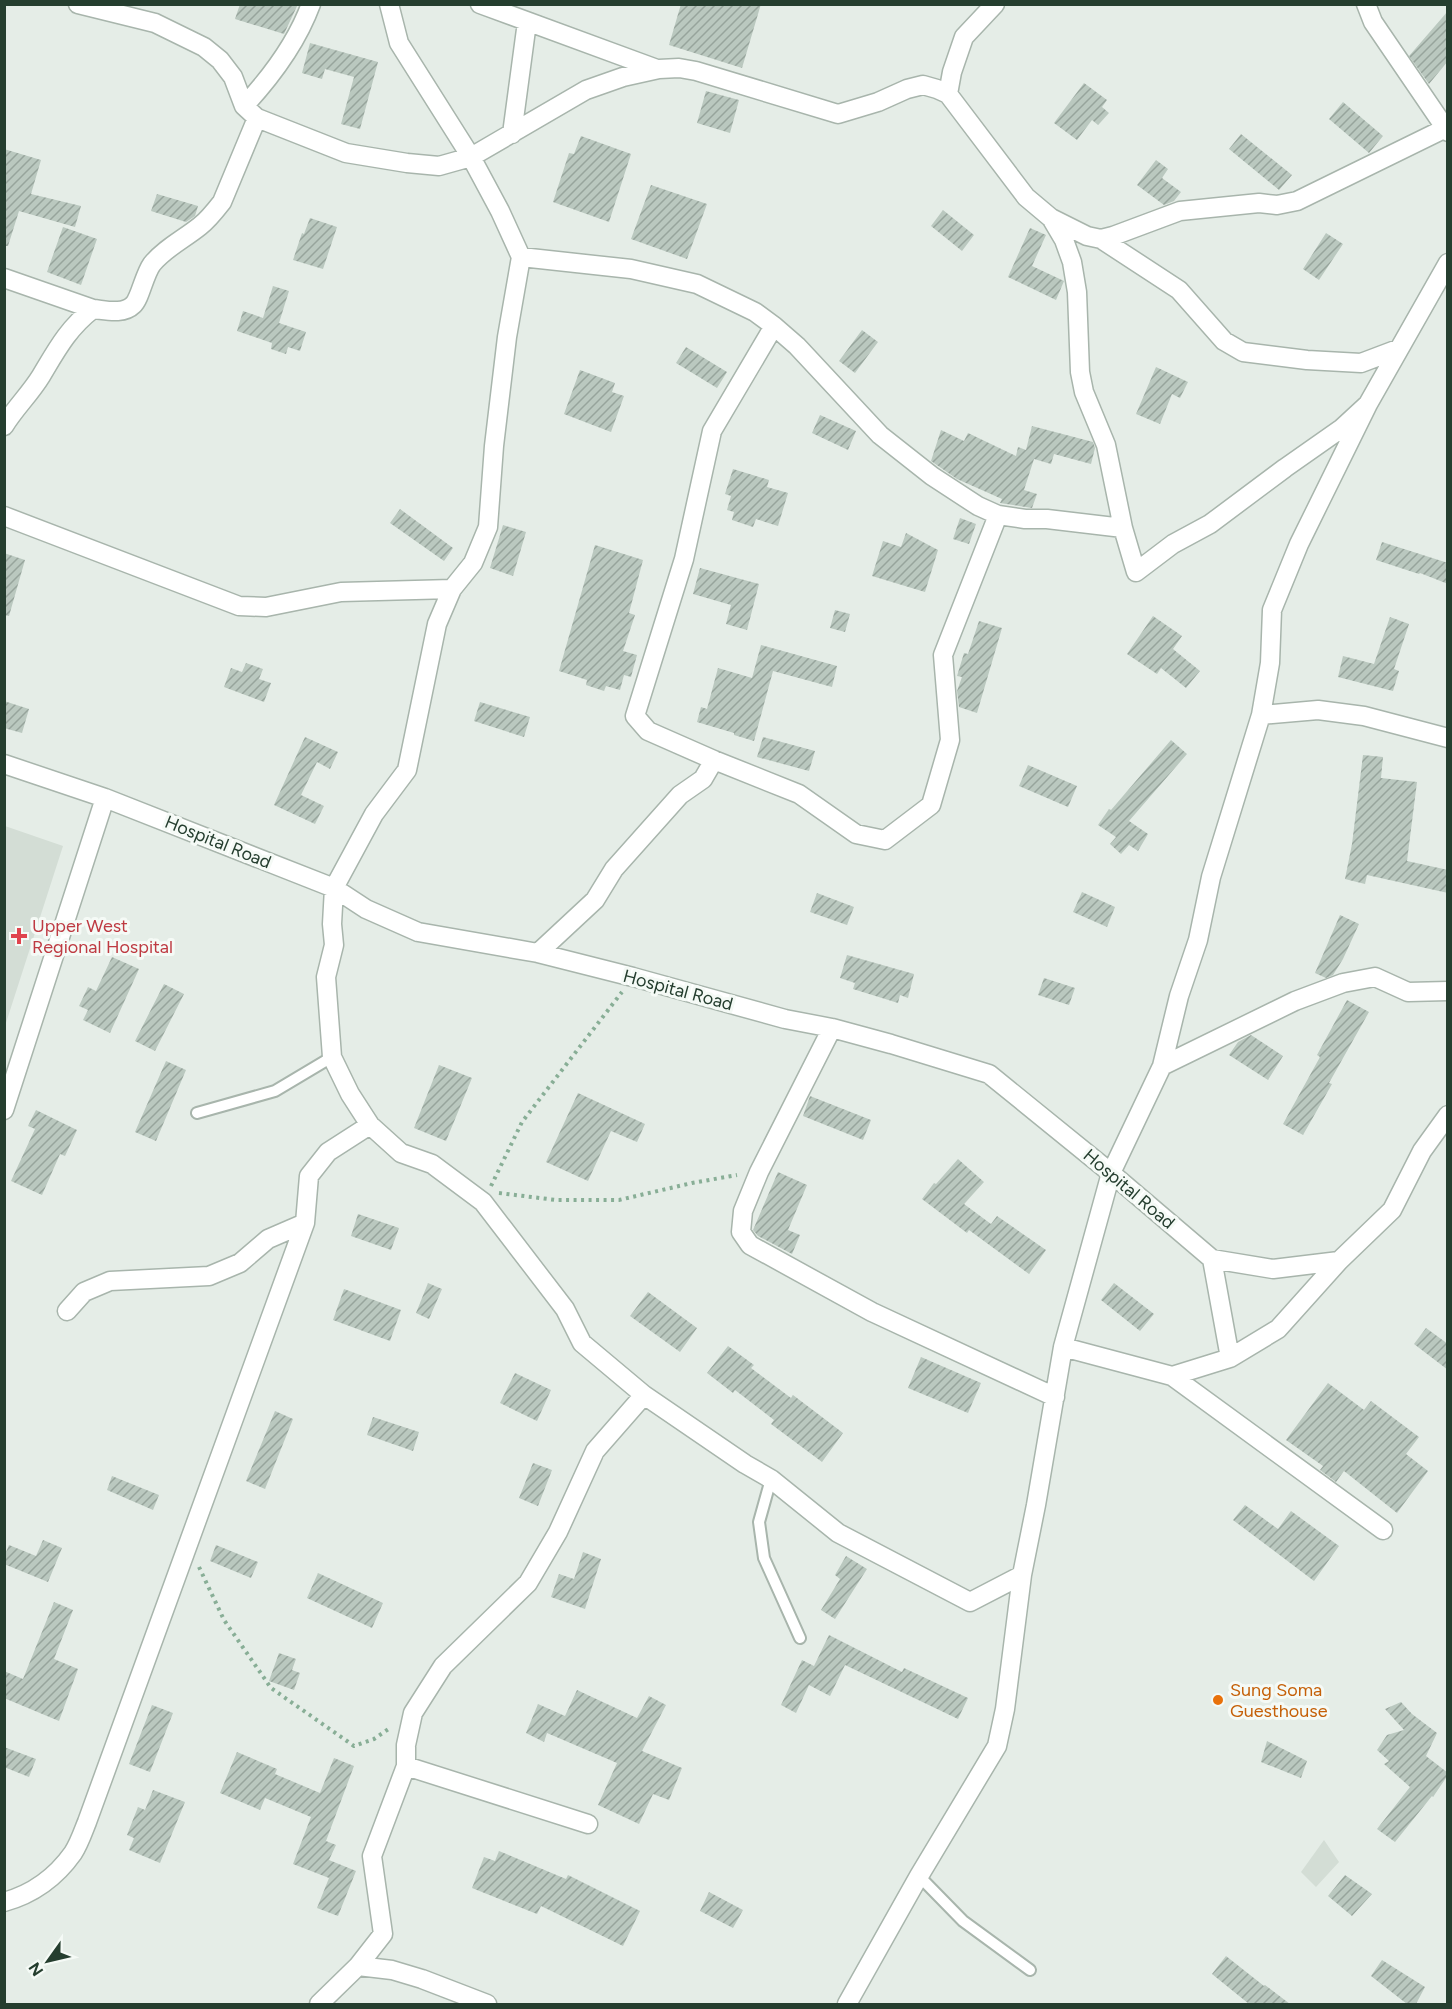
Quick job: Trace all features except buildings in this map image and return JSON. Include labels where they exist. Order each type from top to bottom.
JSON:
[{"type":"street","points":[[78,4],[116,9],[155,23],[204,47],[220,60],[233,76],[250,112],[346,153],[439,166],[471,157],[586,90],[623,77],[659,69],[679,68],[696,71],[838,114],[857,110],[907,89],[924,85],[948,94],[1026,197],[1051,218],[1087,236],[1101,239],[1179,290],[1224,341],[1243,352],[1308,360],[1361,363],[1398,349]]},
{"type":"street","points":[[4,278],[93,309],[124,311],[135,304],[145,274],[153,263],[202,225],[222,202],[250,112],[262,86],[288,49],[311,4]]},
{"type":"street","points":[[389,4],[399,43],[471,157],[521,257],[507,337],[494,446],[488,527],[473,563],[452,589],[437,624],[407,770],[374,814],[334,888],[332,924],[334,945],[326,977],[332,1058],[350,1094],[370,1125],[401,1153],[432,1164],[483,1202],[565,1310],[582,1343],[644,1395],[771,1479],[838,1533],[970,1602],[1022,1575]]},
{"type":"street","points":[[480,4],[659,69]]},
{"type":"street","points":[[948,94],[952,72],[964,37],[995,4]]},
{"type":"street","points":[[1101,239],[1180,211],[1259,203],[1277,205],[1297,201],[1446,129],[1373,22],[1366,4]]},
{"type":"street","points":[[512,134],[527,22]]},
{"type":"street","points":[[1051,218],[1064,240],[1072,262],[1077,292],[1080,372],[1084,393],[1106,445],[1123,528],[1136,572],[1173,544],[1210,524],[1342,428],[1368,404]]},
{"type":"street","points":[[521,257],[631,269],[697,284],[755,312],[774,326],[796,346],[880,435],[932,476],[978,506],[998,515],[1123,528]]},
{"type":"street","points":[[847,2004],[919,1876],[997,1746],[1005,1709],[1022,1575],[1063,1347],[1111,1173],[1162,1066],[1179,996],[1198,940],[1210,877],[1261,716],[1270,663],[1272,610],[1299,544],[1368,404],[1448,263]]},
{"type":"street","points":[[4,426],[40,378],[52,354],[68,332],[93,309]]},
{"type":"street","points":[[774,326],[712,431],[684,559],[635,716],[648,730],[714,760],[799,794],[856,834],[885,840],[931,805],[950,740],[943,655],[998,515]]},
{"type":"street","points":[[4,516],[239,606],[266,607],[341,592],[452,589]]},
{"type":"street","points":[[1261,716],[1318,710],[1364,716],[1448,738]]},
{"type":"street","points":[[538,953],[595,900],[614,869],[680,795],[703,779],[714,760]]},
{"type":"street","name":"Hospital Road","points":[[4,764],[105,798],[334,888],[366,909],[418,932],[538,953],[785,1019],[832,1028],[989,1074],[1212,1259]]},
{"type":"street","points":[[4,1110],[105,798]]},
{"type":"street","points":[[1162,1066],[1295,1001],[1342,983],[1375,977],[1408,992],[1445,993]]},
{"type":"street","points":[[832,1028],[759,1172],[743,1211],[741,1232],[750,1245],[872,1312],[1055,1397]]},
{"type":"street","points":[[1172,1376],[1230,1358],[1278,1329],[1339,1261],[1392,1210],[1422,1151],[1448,1115]]},
{"type":"street","points":[[4,1902],[30,1894],[52,1876],[74,1852],[87,1822],[305,1223],[309,1176],[328,1152],[370,1125]]},
{"type":"street","points":[[67,1311],[84,1292],[110,1281],[209,1276],[240,1263],[268,1239],[305,1223]]},
{"type":"street","points":[[1230,1358],[1212,1259],[1273,1269],[1339,1261]]},
{"type":"street","points":[[1063,1347],[1172,1376],[1383,1530]]},
{"type":"street","points":[[318,2004],[358,1966],[383,1934],[372,1856],[406,1766],[406,1745],[413,1713],[443,1666],[528,1583],[558,1532],[595,1451],[644,1395]]},
{"type":"street","points":[[406,1766],[588,1824]]},
{"type":"street","points":[[358,1966],[392,1970],[487,2004]]},
{"type":"lane","points":[[197,1113],[275,1091],[332,1058]]},
{"type":"lane","points":[[771,1479],[759,1522],[764,1558],[800,1638]]},
{"type":"lane","points":[[919,1876],[963,1921],[1030,1970]]},
{"type":"path","points":[[633,977],[522,1122],[489,1192],[556,1200],[620,1200],[692,1183],[759,1172]]},
{"type":"path","points":[[187,1543],[224,1620],[271,1688],[354,1746],[374,1739],[413,1713]]},
{"type":"shaded area","name":"Upper West Regional Hospital","points":[[4,826],[63,846],[5,1026]]},
{"type":"shaded area","points":[[1324,1840],[1339,1862],[1316,1887],[1301,1872]]},
{"type":"place","name":"Upper West Regional Hospital","points":[[19,936]]},
{"type":"place","name":"Sung Soma Guesthouse","points":[[1218,1700]]}]
